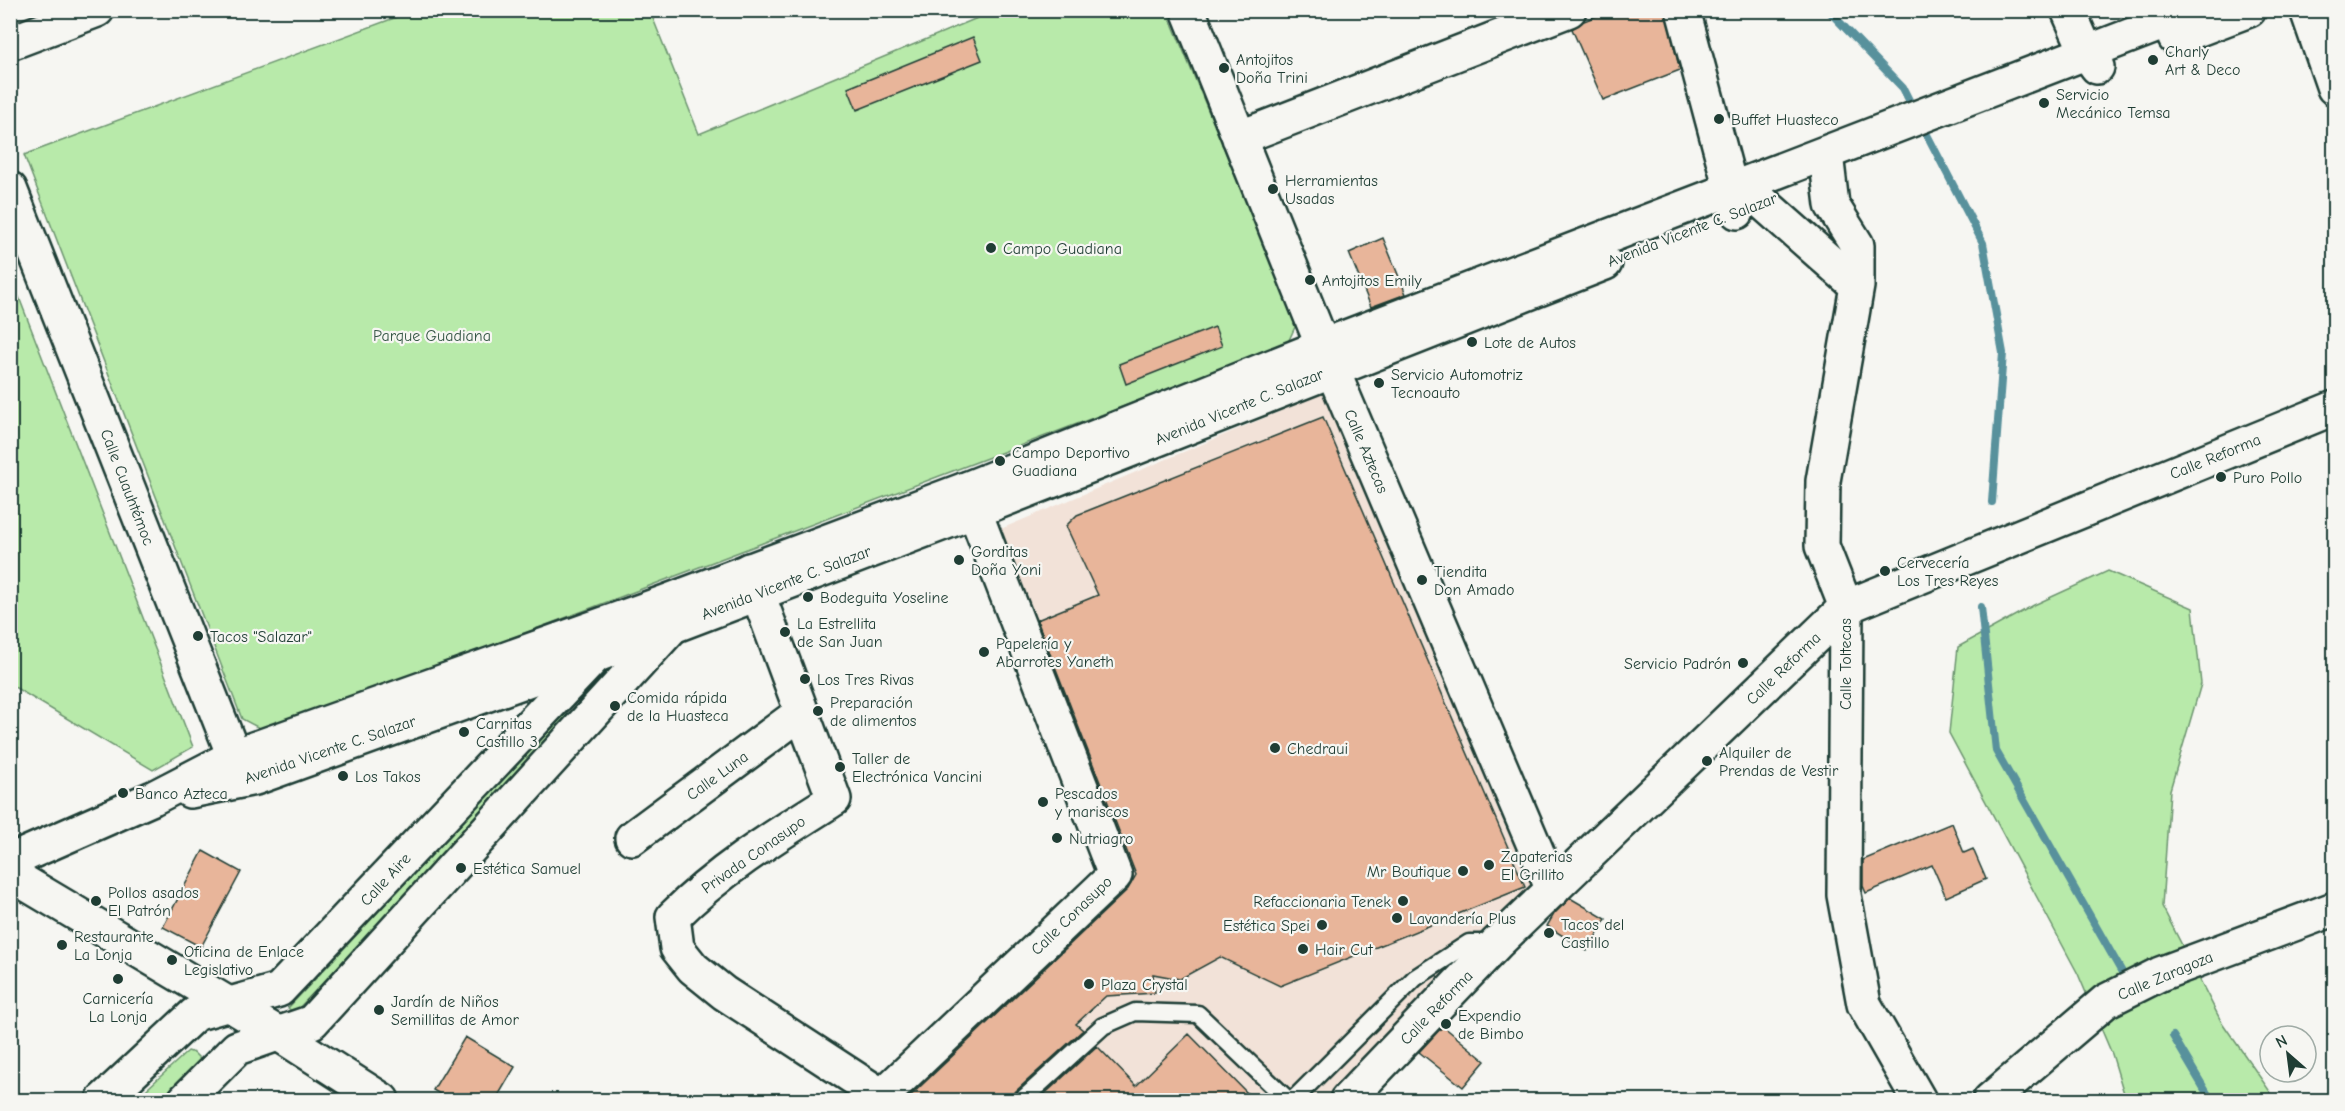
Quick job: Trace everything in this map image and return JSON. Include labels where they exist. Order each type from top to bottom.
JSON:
[{"type":"street","points":[[10,43],[97,10]]},
{"type":"street","name":"Calle Aztecas","points":[[1188,10],[1328,358],[1553,890]]},
{"type":"street","points":[[1239,138],[1569,10]]},
{"type":"street","points":[[1683,10],[1744,202],[1857,286]]},
{"type":"street","points":[[2068,10],[2092,60]]},
{"type":"street","name":"Avenida Vicente C. Salazar","points":[[2092,60],[2197,10]]},
{"type":"street","name":"Avenida Vicente C. Salazar","points":[[244,767],[657,614],[753,582],[970,500],[1328,358],[1744,202],[1826,165],[2092,60],[2249,10]]},
{"type":"street","points":[[2307,10],[2334,88]]},
{"type":"street","name":"Calle Toltecas","points":[[1826,165],[1832,205],[1857,245],[1857,286],[1823,481],[1821,546],[1846,607],[1844,895],[1864,1004],[1919,1101]]},
{"type":"street","name":"Calle Cuauhtémoc","points":[[10,189],[244,767]]},
{"type":"street","name":"Calle Reforma","points":[[1347,1101],[1497,943],[1846,607],[2334,408]]},
{"type":"street","name":"Calle Conasupo","points":[[880,1098],[1115,875],[970,500]]},
{"type":"street","name":"Privada Conasupo","points":[[753,582],[834,799],[737,861],[701,889],[673,917],[677,948],[693,968],[724,993],[880,1098]]},
{"type":"street","points":[[185,1101],[237,1048],[312,1022],[657,614]]},
{"type":"street","name":"Avenida Vicente C. Salazar","points":[[10,861],[153,798],[597,655],[657,614]]},
{"type":"street","name":"Calle Aire","points":[[103,1101],[195,1014],[279,990],[597,655]]},
{"type":"street","name":"Calle Luna","points":[[632,838],[802,712]]},
{"type":"street","points":[[10,874],[279,1034],[382,1101]]},
{"type":"street","name":"Calle Zaragoza","points":[[1990,1101],[2106,1001],[2160,974],[2334,909]]},
{"type":"lane","points":[[1022,1101],[1103,1026],[1135,1012],[1198,1014],[1291,1101],[1415,978],[1469,943],[1497,943]]},
{"type":"shaded area","name":"Chedraui","points":[[1328,391],[1542,886],[1328,1100],[897,1100],[1130,872],[996,531]]},
{"type":"green space","name":"Parque Guadiana","points":[[413,11],[650,11],[699,134],[994,11],[1167,11],[1292,313],[1295,327],[1289,340],[1280,347],[512,638],[274,732],[263,730],[242,719],[24,155]]},
{"type":"green space","points":[[10,274],[193,747],[153,770],[11,685]]},
{"type":"green space","points":[[2108,571],[2193,608],[2201,684],[2170,790],[2162,906],[2221,1021],[2258,1074],[2258,1084],[2265,1084],[2273,1096],[2281,1100],[2126,1100],[2112,1054],[2078,974],[1949,733],[1958,647],[2034,605]]},
{"type":"green space","points":[[574,711],[582,711],[294,1013],[288,1008],[561,717]]},
{"type":"green space","points":[[188,1051],[201,1060],[160,1100],[135,1100]]},
{"type":"building","points":[[1611,10],[1665,10],[1680,70],[1603,100],[1572,29],[1584,21]]},
{"type":"building","points":[[973,37],[982,60],[857,110],[848,88]]},
{"type":"building","points":[[1383,238],[1406,294],[1371,307],[1349,253]]},
{"type":"building","points":[[1215,327],[1222,346],[1126,384],[1119,364]]},
{"type":"building","name":"Chedraui","points":[[1323,417],[1525,887],[1280,986],[1220,957],[1180,979],[1153,974],[1155,993],[1106,996],[1076,1024],[1083,1030],[1015,1092],[1012,1101],[905,1101],[1128,889],[1136,875],[1037,620],[1098,595],[1066,526],[1077,515]]},
{"type":"building","points":[[1952,823],[1964,853],[1973,849],[1986,879],[1946,897],[1932,865],[1866,893],[1863,886],[1863,860]]},
{"type":"building","points":[[203,851],[241,872],[201,947],[163,927]]},
{"type":"building","points":[[1570,898],[1606,919],[1587,951],[1547,926],[1554,914]]},
{"type":"building","points":[[1443,1026],[1485,1061],[1463,1087],[1419,1052]]},
{"type":"building","points":[[1189,1034],[1255,1101],[1037,1101],[1097,1046],[1136,1086]]},
{"type":"building","points":[[465,1037],[515,1067],[495,1101],[452,1101],[433,1090]]},
{"type":"waterway","points":[[1828,10],[1903,88],[1915,112]]},
{"type":"waterway","points":[[1921,123],[1983,243],[2003,353],[1992,502]]},
{"type":"waterway","points":[[1981,607],[1996,751],[2127,981]]},
{"type":"waterway","points":[[2173,1036],[2211,1100]]},
{"type":"place","name":"Charly Art & Deco","points":[[2153,60]]},
{"type":"place","name":"Antojitos Doña Trini","points":[[1224,68]]},
{"type":"place","name":"Servicio Mecánico Temsa","points":[[2044,103]]},
{"type":"place","name":"Buffet Huasteco","points":[[1719,119]]},
{"type":"place","name":"Herramientas Usadas","points":[[1273,189]]},
{"type":"place","name":"Campo Guadiana","points":[[991,248]]},
{"type":"place","name":"Antojitos Emily","points":[[1310,280]]},
{"type":"place","name":"Lote de Autos","points":[[1472,342]]},
{"type":"place","name":"Servicio Automotriz Tecnoauto","points":[[1379,383]]},
{"type":"place","name":"Campo Deportivo Guadiana","points":[[1000,461]]},
{"type":"place","name":"Puro Pollo","points":[[2221,477]]},
{"type":"place","name":"Gorditas Doña Yoni","points":[[959,560]]},
{"type":"place","name":"Cervecería Los Tres Reyes","points":[[1885,571]]},
{"type":"place","name":"Tiendita Don Amado","points":[[1422,580]]},
{"type":"place","name":"Bodeguita Yoseline","points":[[808,597]]},
{"type":"place","name":"La Estrellita de San Juan","points":[[785,632]]},
{"type":"place","name":"Tacos \"Salazar\"","points":[[198,636]]},
{"type":"place","name":"Papelería y Abarrotes Yaneth","points":[[984,652]]},
{"type":"place","name":"Servicio Padrón","points":[[1743,663]]},
{"type":"place","name":"Los Tres Rivas","points":[[805,679]]},
{"type":"place","name":"Comida rápida de la Huasteca","points":[[615,706]]},
{"type":"place","name":"Preparación de alimentos","points":[[818,711]]},
{"type":"place","name":"Carnitas Castillo 3","points":[[464,732]]},
{"type":"place","name":"Chedraui","points":[[1275,748]]},
{"type":"place","name":"Alquiler de Prendas de Vestir","points":[[1707,761]]},
{"type":"place","name":"Taller de Electrónica Vancini","points":[[840,767]]},
{"type":"place","name":"Los Takos","points":[[343,776]]},
{"type":"place","name":"Banco Azteca","points":[[123,793]]},
{"type":"place","name":"Pescados y mariscos","points":[[1043,802]]},
{"type":"place","name":"Nutriagro","points":[[1057,838]]},
{"type":"place","name":"Zapaterias El Grillito","points":[[1489,865]]},
{"type":"place","name":"Estética Samuel","points":[[461,868]]},
{"type":"place","name":"Mr Boutique","points":[[1463,871]]},
{"type":"place","name":"Pollos asados El Patrón","points":[[96,901]]},
{"type":"place","name":"Refaccionaria Tenek","points":[[1403,901]]},
{"type":"place","name":"Lavandería Plus","points":[[1397,918]]},
{"type":"place","name":"Estética Spei","points":[[1322,925]]},
{"type":"place","name":"Tacos del Castillo","points":[[1549,933]]},
{"type":"place","name":"Restaurante La Lonja","points":[[62,945]]},
{"type":"place","name":"Hair Cut","points":[[1303,949]]},
{"type":"place","name":"Oficina de Enlace Legislativo","points":[[172,960]]},
{"type":"place","name":"Carnicería La Lonja","points":[[118,979]]},
{"type":"place","name":"Plaza Crystal","points":[[1089,984]]},
{"type":"place","name":"Jardín de Niños Semillitas de Amor","points":[[379,1010]]},
{"type":"place","name":"Expendio de Bimbo","points":[[1446,1024]]}]
